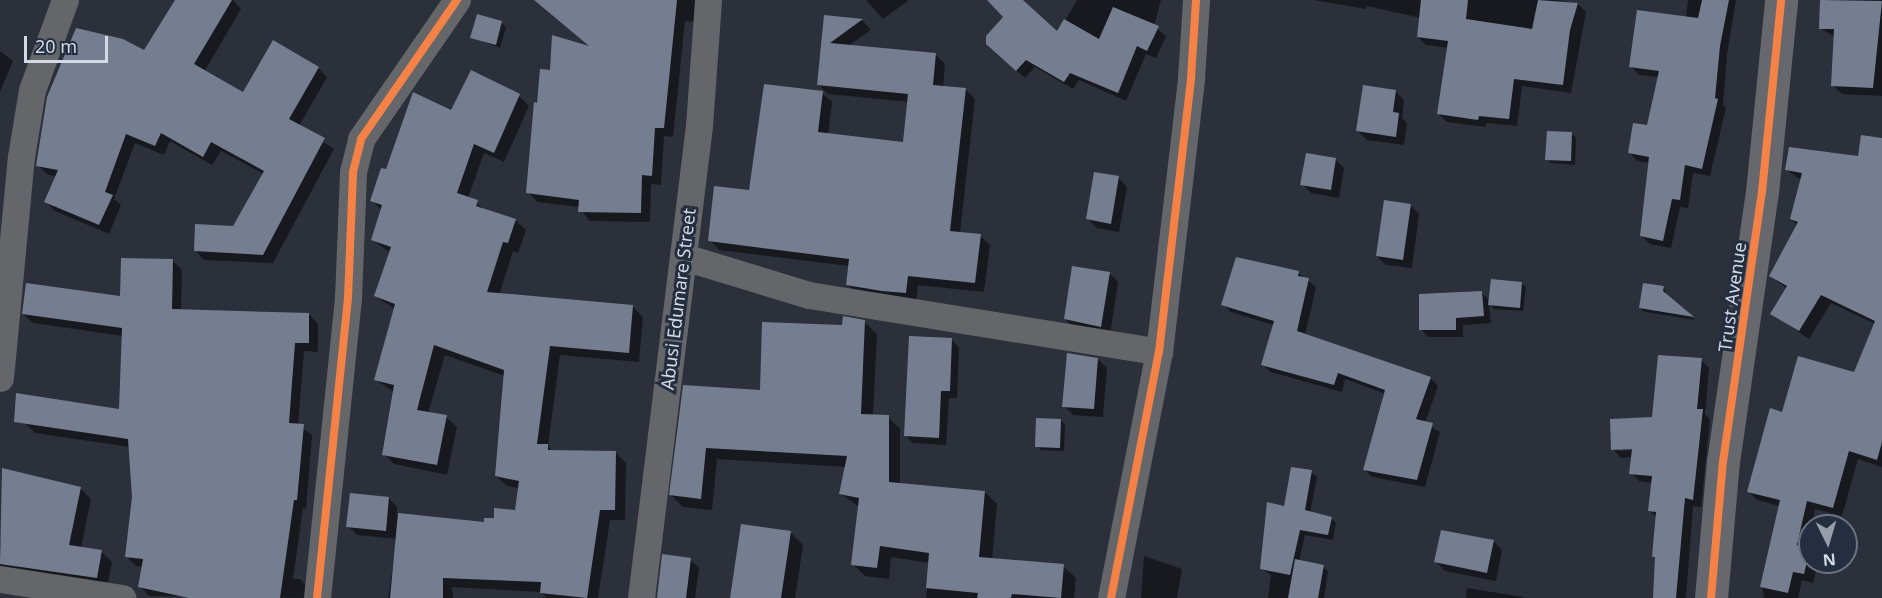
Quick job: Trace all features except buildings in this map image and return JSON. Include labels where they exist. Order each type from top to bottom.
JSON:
[{"type":"street","points":[[0,378],[7,247],[32,90],[65,0]]},
{"type":"street","points":[[317,598],[348,298],[353,172],[361,140],[457,0]]},
{"type":"street","name":"Abusi Edumare Street","points":[[641,598],[684,257],[703,85],[708,0]]},
{"type":"street","points":[[1111,598],[1159,352],[1191,78],[1196,0]]},
{"type":"street","name":"Trust Avenue","points":[[1712,598],[1723,462],[1762,192],[1781,0]]},
{"type":"street","points":[[684,257],[808,295],[1159,352]]},
{"type":"street","points":[[0,579],[123,598]]},
{"type":"cycle path","points":[[317,598],[348,298],[353,172],[361,139],[457,0]]},
{"type":"cycle path","points":[[1111,598],[1159,352],[1191,78],[1196,0]]},
{"type":"cycle path","points":[[1711,598],[1723,462],[1762,192],[1781,0]]}]
